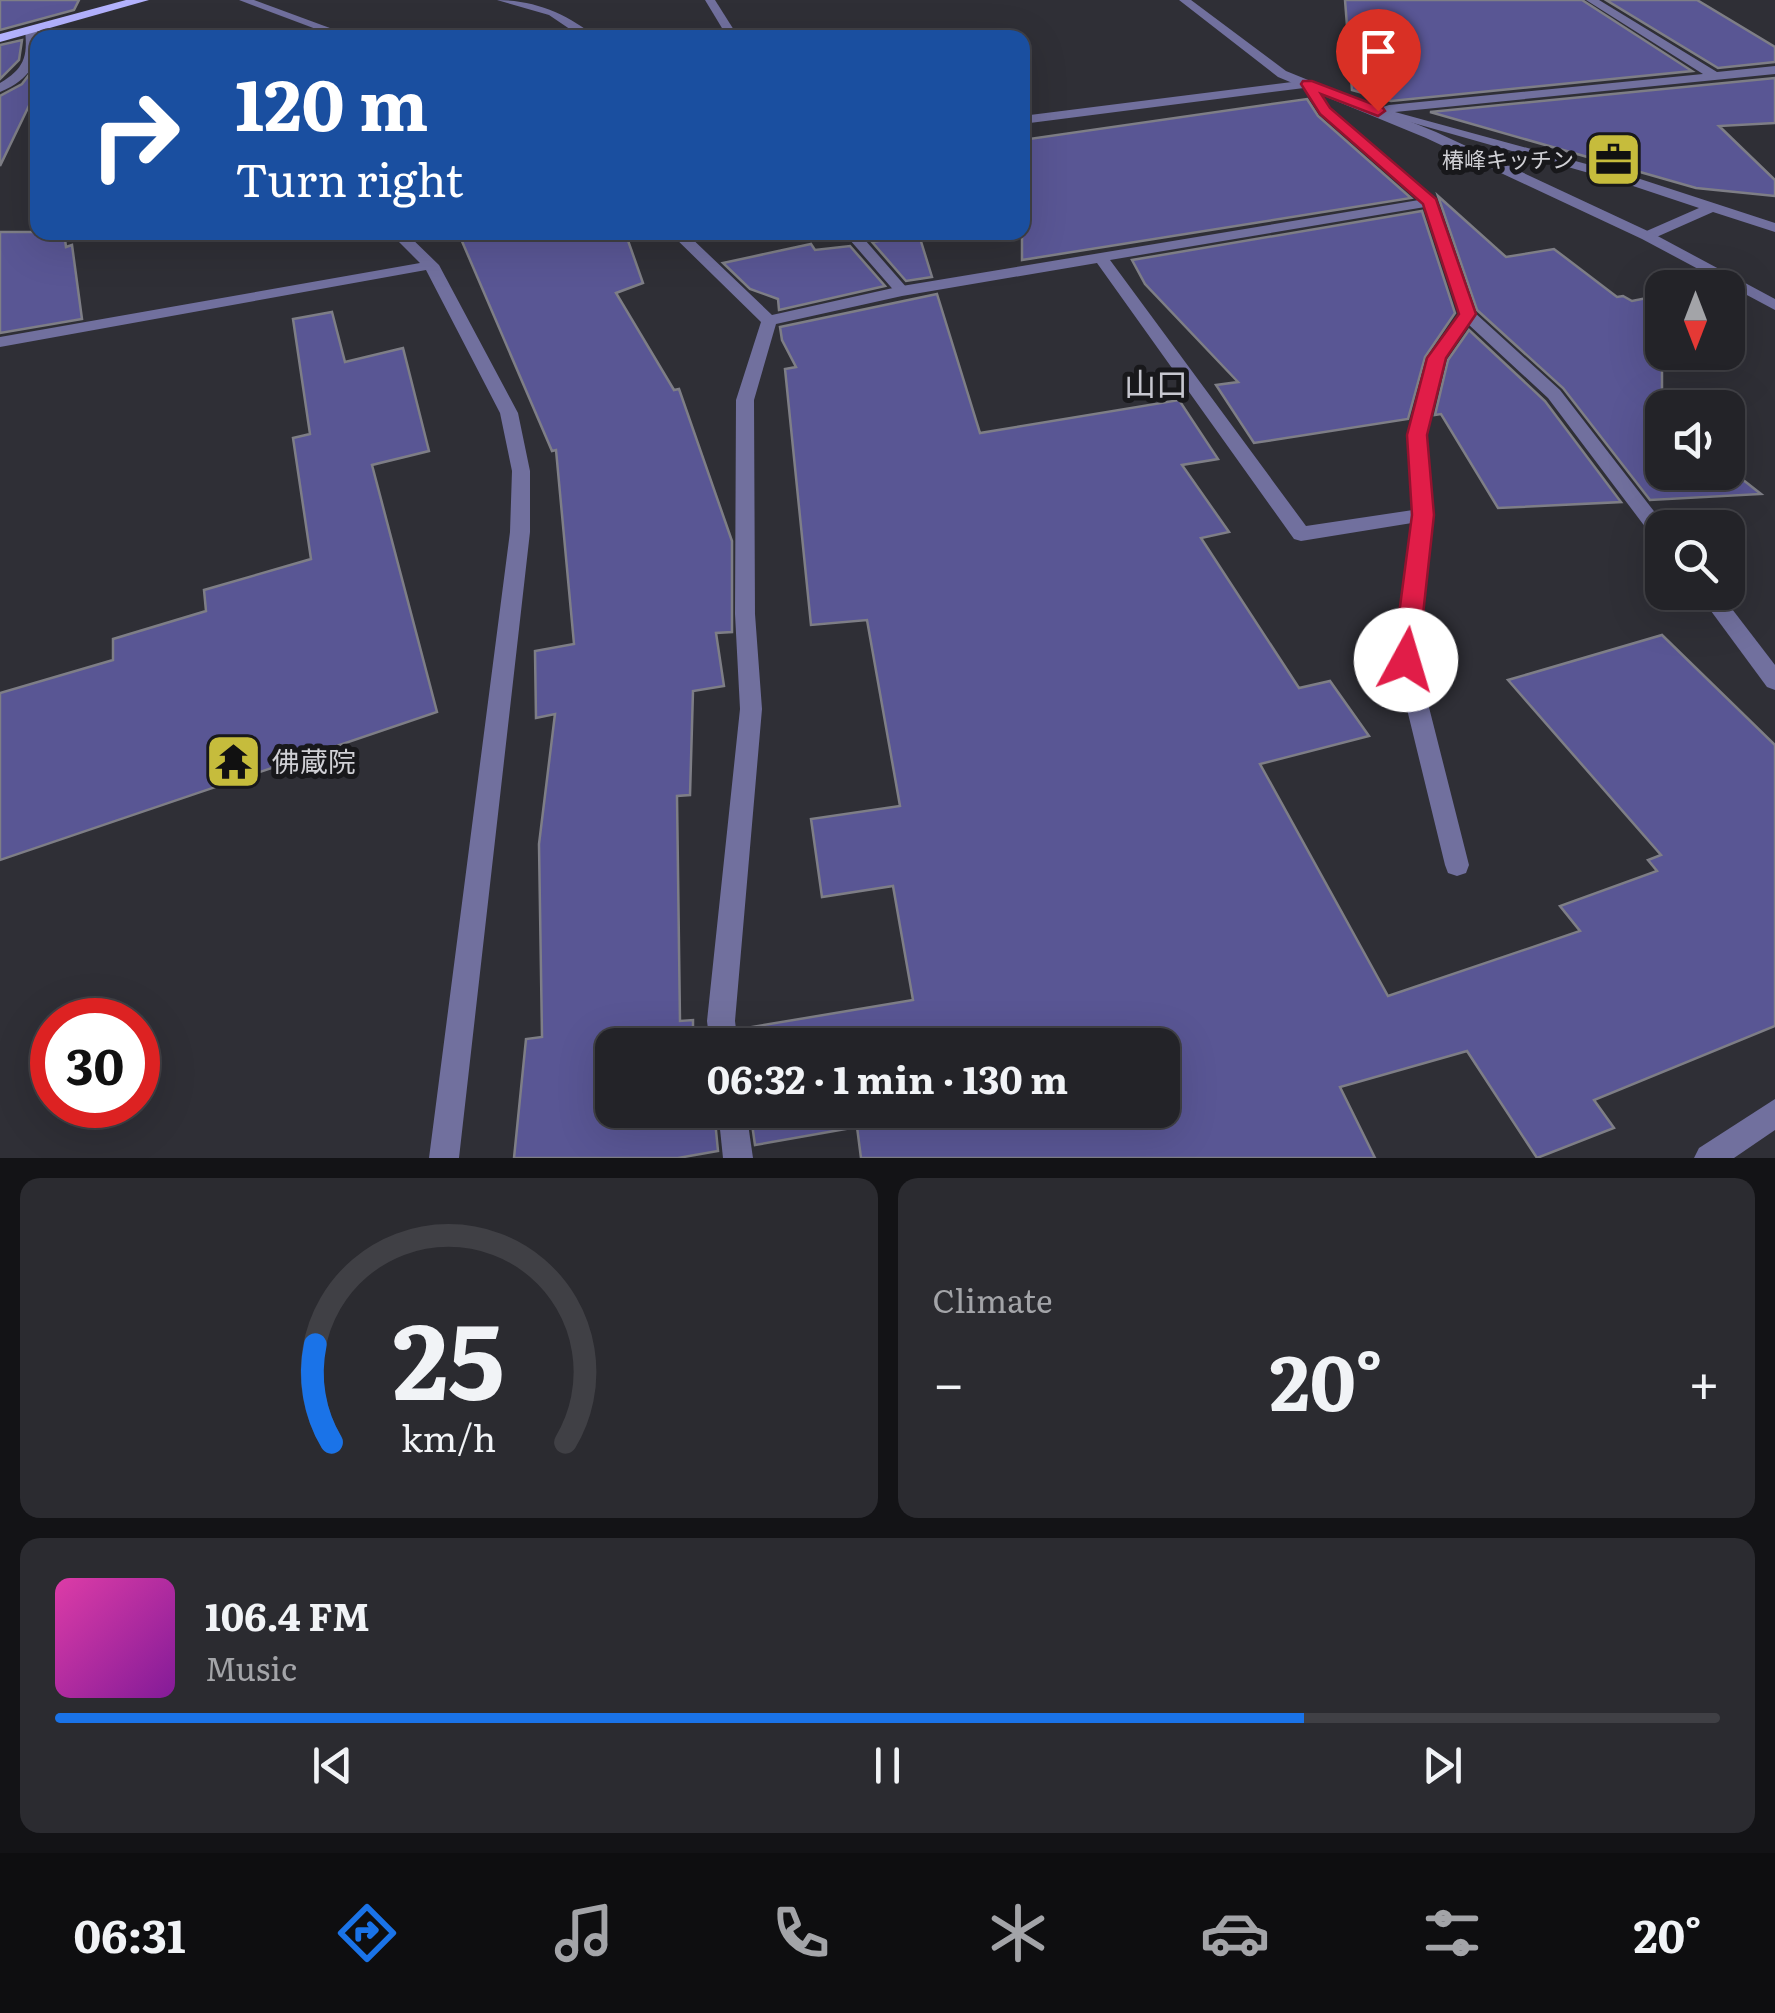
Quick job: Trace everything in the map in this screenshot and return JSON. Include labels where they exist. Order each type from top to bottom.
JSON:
[{"type":"main road","points":[[31,30],[142,0]]},
{"type":"main road","points":[[0,38],[30,30]]},
{"type":"street","points":[[244,0],[329,30]]},
{"type":"street","points":[[502,0],[553,13],[580,30]]},
{"type":"street","points":[[710,0],[729,30]]},
{"type":"street","points":[[1184,0],[1282,74],[1378,111],[1647,236],[1775,305]]},
{"type":"street","points":[[1592,0],[1715,76]]},
{"type":"street","points":[[0,88],[25,73],[30,64]]},
{"type":"street","points":[[1378,111],[1775,70]]},
{"type":"street","points":[[1030,119],[1308,84]]},
{"type":"street","points":[[1308,84],[1325,110],[1430,202],[1468,314],[1554,394],[1645,513]]},
{"type":"street","points":[[1378,111],[1574,164],[1775,228]]},
{"type":"street","points":[[769,321],[902,291],[1430,202]]},
{"type":"street","points":[[1647,236],[1713,207]]},
{"type":"street","points":[[405,240],[431,264],[509,412],[521,471],[520,532],[444,1158]]},
{"type":"street","points":[[684,240],[769,321]]},
{"type":"street","points":[[857,240],[902,291]]},
{"type":"street","points":[[1101,258],[1300,534],[1423,515]]},
{"type":"street","points":[[0,342],[431,264]]},
{"type":"street","points":[[1456,865],[1406,660],[1423,515],[1417,435],[1437,358],[1468,314]]},
{"type":"street","points":[[721,1028],[751,709],[745,614],[748,489],[744,400],[769,321]]},
{"type":"street","points":[[1721,610],[1775,681]]},
{"type":"street","points":[[1710,1158],[1775,1112]]},
{"type":"street","points":[[734,1128],[738,1158]]},
{"type":"building","points":[[0,0],[79,0],[74,10],[0,30]]},
{"type":"building","points":[[1345,0],[1582,0],[1692,71],[1391,101],[1352,90]]},
{"type":"building","points":[[1606,0],[1697,0],[1775,47],[1775,62],[1718,68]]},
{"type":"building","points":[[22,40],[19,60],[0,79],[0,45]]},
{"type":"building","points":[[30,74],[30,104],[0,166],[0,96],[22,84]]},
{"type":"building","points":[[1775,78],[1775,123],[1719,126],[1775,180],[1775,196],[1696,188],[1430,112]]},
{"type":"building","points":[[1307,99],[1318,116],[1411,198],[1022,260],[1022,240],[1030,240],[1030,139]]},
{"type":"building","points":[[1438,196],[1506,257],[1554,249],[1617,297],[1632,301],[1645,298],[1645,370],[1662,370],[1662,390],[1645,390],[1645,490],[1745,490],[1745,481],[1761,494],[1650,500],[1563,388],[1477,310]]},
{"type":"building","points":[[1422,211],[1455,313],[1425,357],[1408,419],[1254,443],[1216,385],[1238,382],[1145,284],[1132,260]]},
{"type":"building","points":[[0,232],[30,232],[30,240],[65,240],[66,247],[72,245],[82,319],[0,333]]},
{"type":"building","points":[[461,240],[628,240],[643,283],[616,293],[674,390],[679,389],[732,541],[732,632],[716,633],[724,686],[693,691],[690,795],[677,796],[680,1021],[693,1020],[693,1028],[595,1028],[595,1128],[716,1128],[718,1151],[678,1158],[514,1158],[526,1039],[542,1037],[539,844],[555,714],[536,718],[535,651],[574,644],[556,450],[552,451]]},
{"type":"building","points":[[921,240],[932,277],[906,281],[872,242]]},
{"type":"building","points":[[811,244],[815,250],[850,246],[885,286],[779,310],[778,299],[750,289],[723,263]]},
{"type":"building","points":[[937,294],[980,433],[1179,400],[1218,459],[1182,465],[1229,532],[1201,538],[1299,688],[1330,681],[1369,736],[1260,764],[1388,996],[1580,931],[1560,906],[1657,871],[1648,860],[1661,855],[1508,680],[1662,635],[1775,745],[1775,1026],[1594,1100],[1614,1128],[1537,1158],[1467,1051],[1340,1087],[1375,1158],[861,1158],[857,1128],[1180,1128],[1180,1028],[746,1028],[913,1000],[893,886],[822,897],[811,819],[900,806],[867,620],[811,625],[785,369],[796,367],[780,327]]},
{"type":"building","points":[[332,312],[345,362],[403,348],[429,451],[372,465],[437,712],[0,860],[0,693],[113,660],[113,639],[206,611],[204,590],[311,559],[293,438],[310,434],[293,319]]},
{"type":"building","points":[[1469,330],[1545,401],[1621,502],[1498,508],[1441,414],[1435,415],[1448,360]]},
{"type":"building","points":[[753,1128],[851,1128],[755,1145]]},
{"type":"place","name":"椿峰キッチン","points":[[1613,160]]},
{"type":"place","name":"佛蔵院","points":[[233,762]]},
{"type":"district","name":"山口","points":[[1156,385]]},
{"type":"route","points":[[1378,111],[1308,84],[1325,110],[1430,202],[1468,314],[1437,358],[1417,435],[1423,515],[1406,660]]}]
